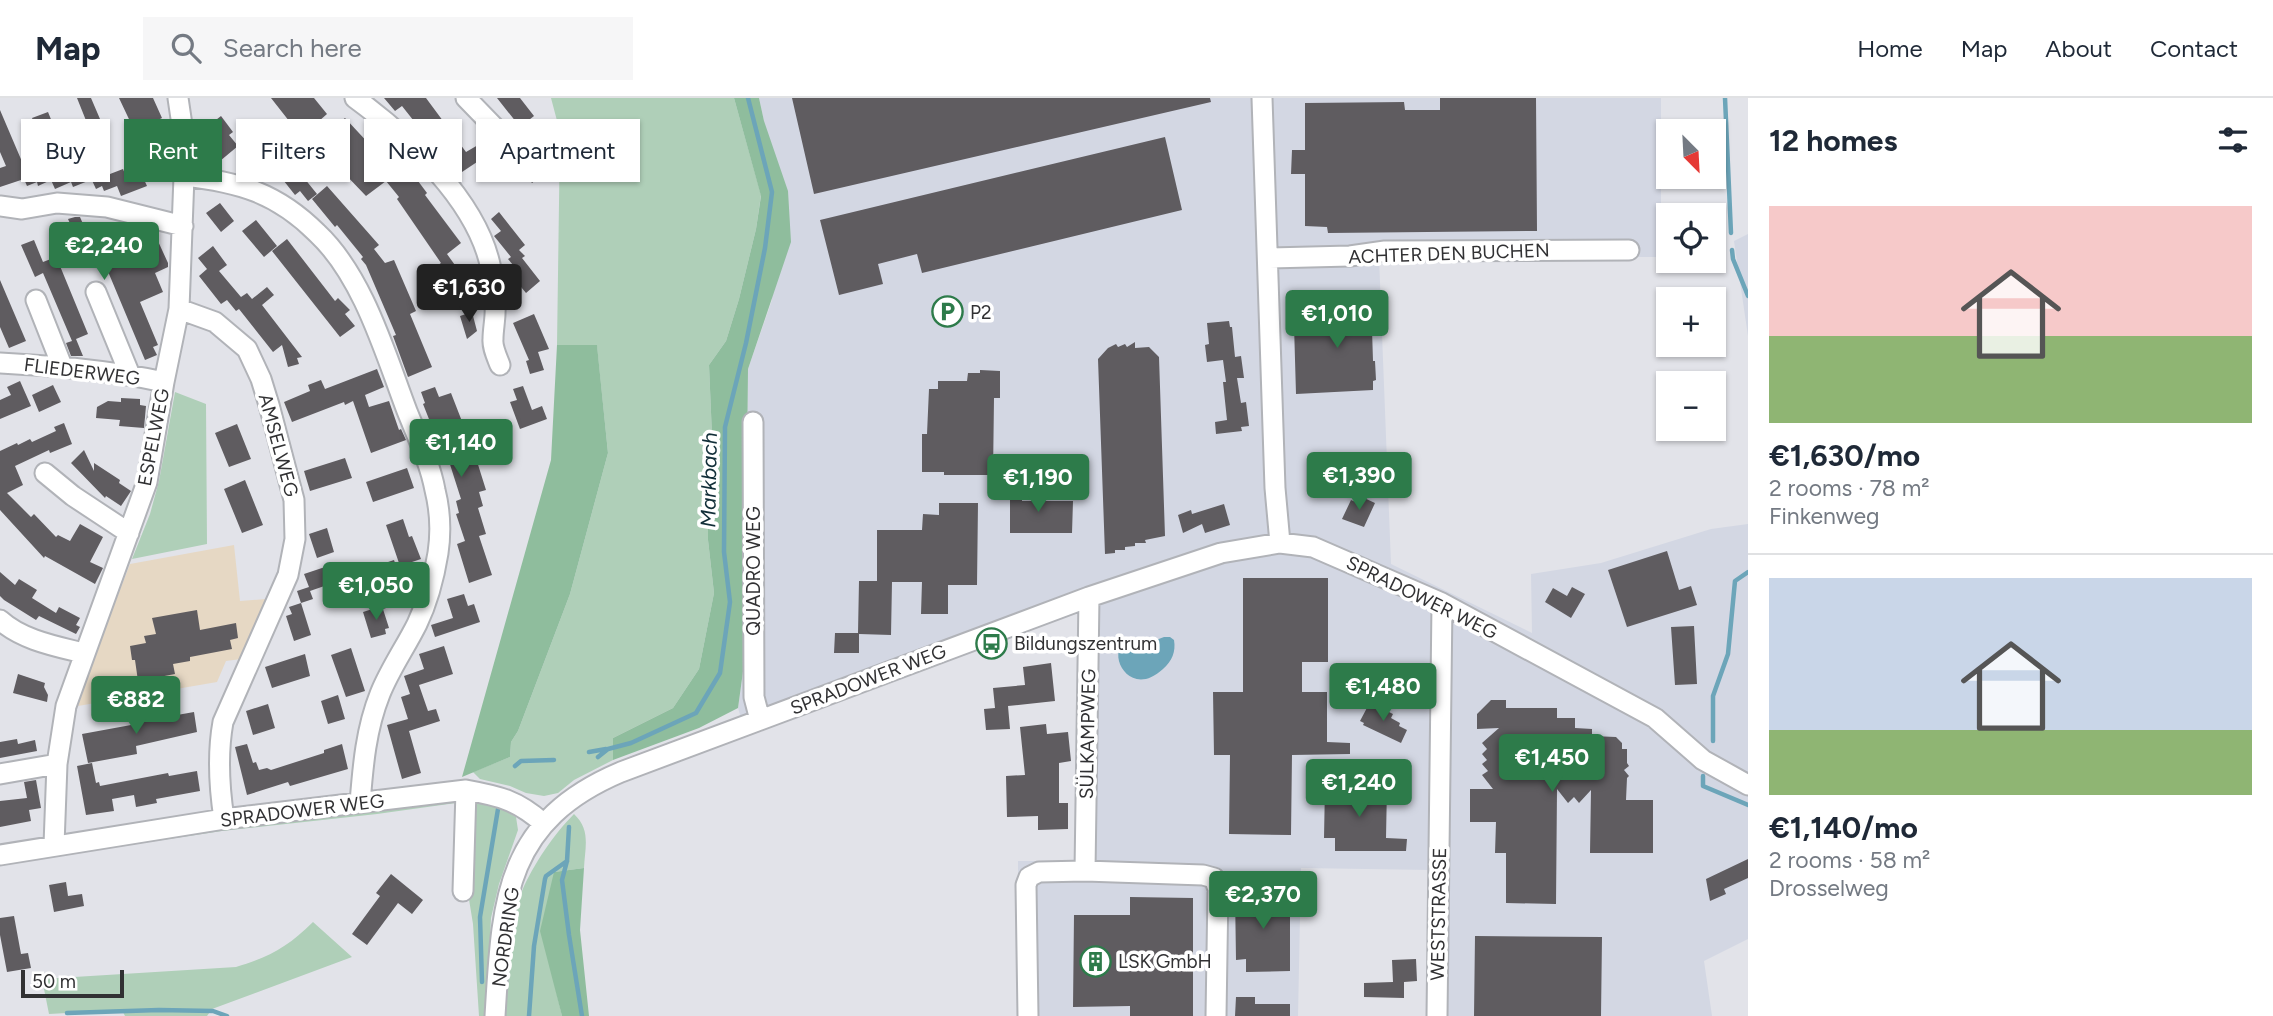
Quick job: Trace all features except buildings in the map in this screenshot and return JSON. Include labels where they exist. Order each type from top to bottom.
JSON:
[{"type":"street","name":"ESPELWEG","points":[[178,98],[181,119]]},
{"type":"street","points":[[355,98],[428,160],[451,187],[467,213],[490,266],[496,308],[492,342],[499,365]]},
{"type":"street","points":[[466,98],[486,119]]},
{"type":"street","points":[[1262,98],[1275,488],[1280,543]]},
{"type":"street","points":[[222,181],[269,196],[318,234],[340,260],[358,290],[377,334],[435,489],[439,550],[432,587],[379,696],[365,743],[360,803]]},
{"type":"street","name":"ESPELWEG","points":[[54,845],[57,764],[66,706],[147,482],[179,309],[184,182]]},
{"type":"street","points":[[0,206],[22,209],[57,203],[107,207],[183,226]]},
{"type":"street","name":"ACHTER DEN BUCHEN","points":[[1269,258],[1350,256],[1385,251],[1629,250]]},
{"type":"street","points":[[96,292],[130,375]]},
{"type":"street","points":[[36,300],[62,366]]},
{"type":"street","name":"AMSELWEG","points":[[179,309],[215,322],[247,349],[269,405],[295,499],[295,539],[288,575],[223,722],[219,780],[224,819]]},
{"type":"street","name":"FLIEDERWEG","points":[[0,363],[62,366],[164,382]]},
{"type":"street","name":"QUADRO WEG","points":[[752,422],[754,697],[760,720]]},
{"type":"street","points":[[45,474],[129,533]]},
{"type":"street","name":"SPRADOWER WEG","points":[[0,855],[224,819],[466,790],[499,796],[527,810],[543,823],[575,795],[597,782],[760,720],[1089,597],[1221,553],[1280,543],[1313,547],[1442,603],[1655,718],[1703,760],[1748,785]]},
{"type":"street","name":"SÜLKAMPWEG","points":[[1085,871],[1089,597]]},
{"type":"street","name":"WESTSTRASSE","points":[[1437,1016],[1442,603]]},
{"type":"street","points":[[0,620],[8,627],[42,643],[83,653]]},
{"type":"street","points":[[0,774],[57,764]]},
{"type":"street","points":[[463,891],[466,790]]},
{"type":"street","name":"NORDRING","points":[[495,1016],[500,944],[512,882],[531,840],[543,823]]},
{"type":"street","points":[[1028,1016],[1026,886],[1029,877],[1039,872],[1085,871],[1203,875],[1214,878],[1218,889],[1216,1016]]},
{"type":"shaded area","points":[[759,98],[1661,98],[1661,119],[1656,119],[1656,189],[1661,189],[1661,203],[1656,203],[1656,257],[1379,257],[1391,564],[1532,633],[1531,574],[1601,563],[1711,529],[1748,524],[1748,939],[1704,961],[1712,1016],[1428,1016],[1431,870],[1301,868],[1298,1016],[1018,1016],[1018,861],[1080,861],[1082,633],[1073,595],[741,718],[738,708],[745,657],[748,369],[772,300],[764,121]]},
{"type":"shaded area","points":[[1748,234],[1748,336],[1734,241]]},
{"type":"shaded area","points":[[234,545],[240,601],[266,599],[241,659],[226,661],[217,682],[78,706],[130,564]]},
{"type":"green space","points":[[551,98],[734,98],[761,195],[756,229],[739,299],[726,341],[709,365],[712,436],[708,540],[714,593],[699,669],[673,708],[613,738],[613,760],[574,780],[558,793],[544,796],[480,779],[473,772],[510,757],[511,742],[518,731],[570,594],[608,453],[597,346],[557,345],[559,182],[640,182],[640,119],[557,119]]},
{"type":"green space","points":[[734,98],[759,98],[788,191],[791,242],[748,369],[745,657],[738,708],[699,728],[613,760],[613,738],[673,708],[699,669],[714,593],[708,540],[712,436],[709,365],[726,341],[739,299],[761,196]]},
{"type":"green space","points":[[557,345],[597,345],[608,453],[570,594],[518,731],[511,742],[510,757],[462,777],[551,460]]},
{"type":"green space","points":[[175,392],[206,404],[207,544],[132,559],[150,514],[159,481]]},
{"type":"green space","points":[[457,798],[456,803],[222,831],[89,851],[89,846]]},
{"type":"green space","points":[[470,800],[507,806],[509,813],[516,817],[518,830],[499,884],[491,918],[486,1016],[479,1016],[473,924],[467,887]]},
{"type":"green space","points":[[574,814],[585,833],[584,868],[554,872],[553,978],[562,1016],[505,1016],[511,936],[517,905],[545,850]]},
{"type":"green space","points":[[584,868],[580,930],[589,1016],[562,1016],[540,931],[554,872]]},
{"type":"green space","points":[[313,922],[352,957],[212,1009],[207,1016],[125,1016],[122,1010],[49,1014],[42,979],[236,967],[278,950]]},
{"type":"water","points":[[1164,637],[1174,640],[1174,648],[1173,656],[1163,669],[1148,678],[1136,679],[1127,674],[1120,665],[1118,655],[1121,647],[1129,643],[1143,645]]},
{"type":"waterway","name":"Markbach","points":[[598,757],[608,749],[631,743],[696,713],[720,673],[730,602],[724,552],[725,427],[746,343],[765,248],[772,192],[748,98]]},
{"type":"waterway","points":[[1725,98],[1731,233]]},
{"type":"waterway","points":[[1732,250],[1748,296]]},
{"type":"waterway","points":[[1713,741],[1713,696],[1728,654],[1735,581],[1748,572]]},
{"type":"waterway","points":[[589,752],[606,749]]},
{"type":"waterway","points":[[515,766],[521,761],[554,760]]},
{"type":"waterway","points":[[1703,776],[1703,786],[1748,805]]},
{"type":"waterway","points":[[482,982],[480,917],[498,809]]},
{"type":"waterway","name":"Markbach","points":[[569,827],[567,861],[562,880],[582,1016]]},
{"type":"waterway","points":[[529,1016],[534,946],[545,879],[567,861]]},
{"type":"waterway","points":[[67,1013],[213,1011],[227,1016]]},
{"type":"place","name":"P2","points":[[947,312]]},
{"type":"place","name":"Bildungszentrum","points":[[991,643]]},
{"type":"place","name":"LSK GmbH","points":[[1095,961]]}]
